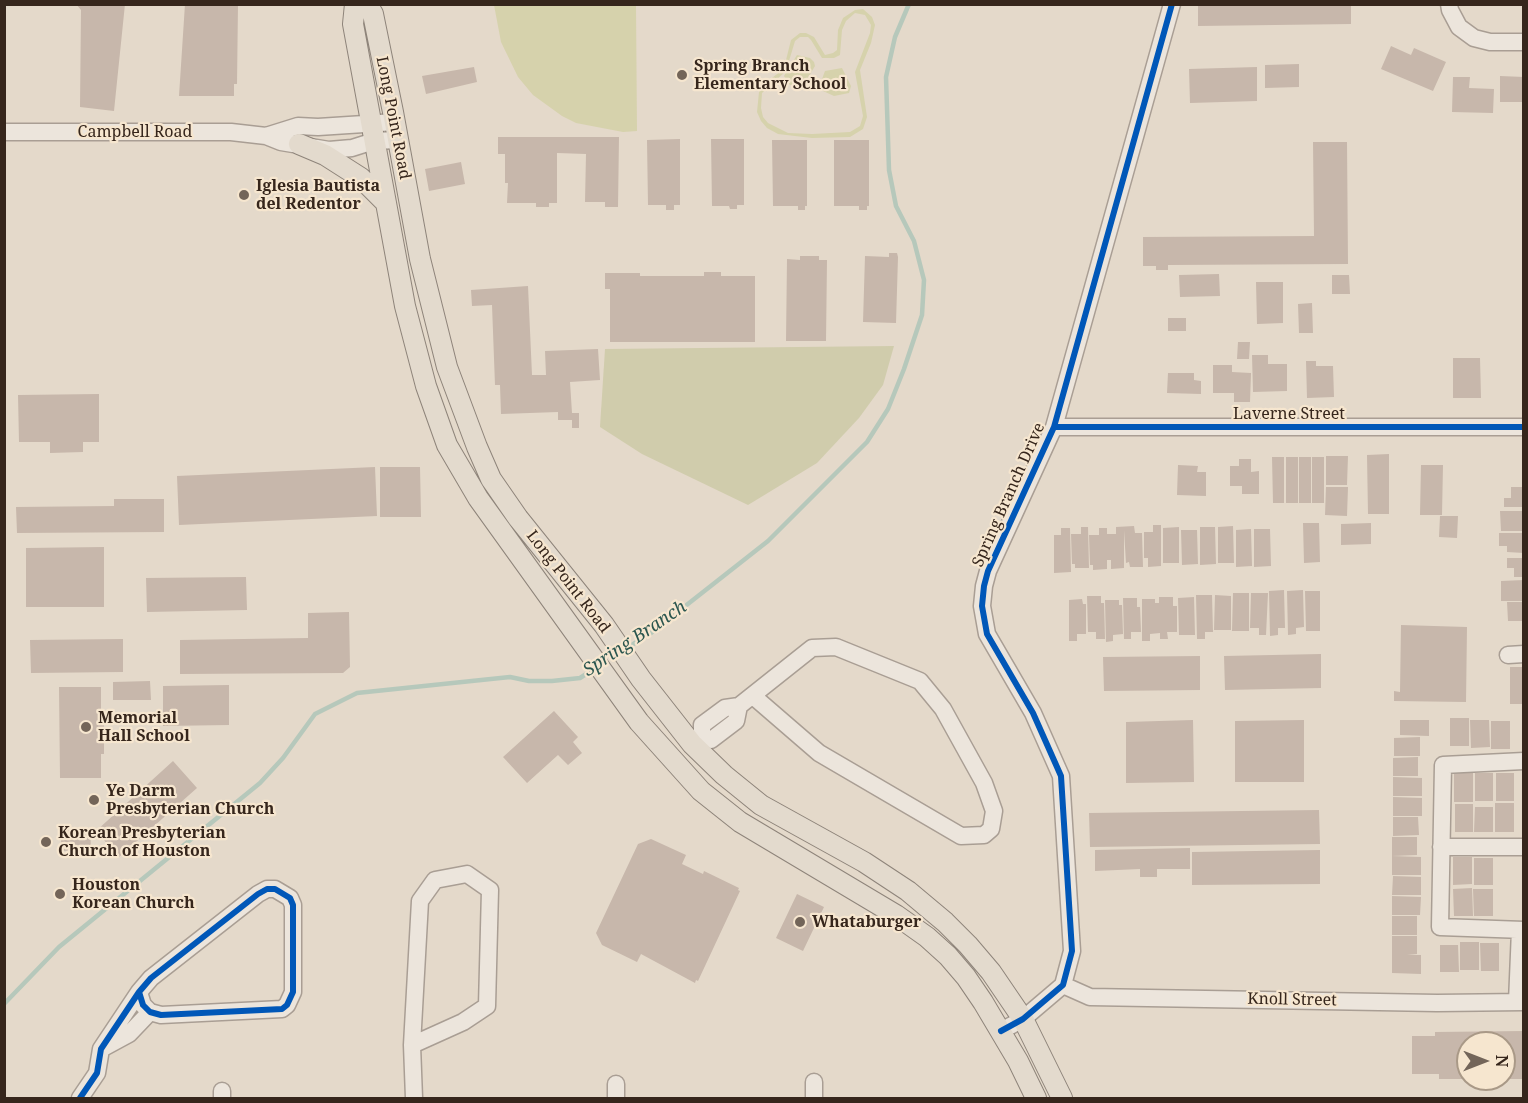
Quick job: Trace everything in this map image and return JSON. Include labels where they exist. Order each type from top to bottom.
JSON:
[{"type":"main road","name":"Long Point Road","points":[[355,4],[353,24],[408,318],[426,386],[447,446],[478,498],[639,722],[701,791],[740,822],[886,909],[927,937],[948,956],[966,977],[1001,1031],[1036,1098]]},
{"type":"main road","name":"Long Point Road","points":[[367,4],[373,14],[420,259],[447,367],[491,479],[518,518],[604,625],[641,680],[697,741],[724,775],[760,805],[864,862],[908,891],[968,945],[991,972],[1023,1019],[1062,1098]]},
{"type":"main road","points":[[299,144],[325,155],[361,178],[386,203]]},
{"type":"main road","points":[[677,764],[697,741]]},
{"type":"street","name":"Spring Branch Drive","points":[[1063,985],[1072,951],[1061,776],[1033,713],[987,634],[982,606],[988,571],[1054,427],[1172,4]]},
{"type":"street","points":[[1449,4],[1459,27],[1474,38],[1490,42],[1524,42]]},
{"type":"street","name":"Campbell Road","points":[[266,136],[298,126],[373,132],[396,131]]},
{"type":"street","name":"Campbell Road","points":[[4,132],[231,132],[266,136],[281,142],[329,150],[352,148],[373,132]]},
{"type":"street","name":"Laverne Street","points":[[1054,427],[1524,427]]},
{"type":"street","points":[[697,741],[702,725],[725,708],[739,706],[812,648],[836,647],[920,681],[943,709],[984,783],[994,811],[991,829],[984,835],[962,836],[819,753],[753,696]]},
{"type":"street","points":[[1521,1002],[1522,930],[1440,927],[1443,765],[1524,761]]},
{"type":"street","points":[[1441,847],[1524,847]]},
{"type":"street","points":[[412,1045],[463,1022],[487,1006],[490,890],[467,874],[435,880],[420,901],[412,1045],[414,1098]]},
{"type":"street","points":[[80,1098],[97,1074],[101,1049],[139,992],[151,978],[258,894],[267,890],[275,890],[290,898],[293,905],[293,992],[282,1010],[161,1014],[150,1012],[143,1005],[139,992]]},
{"type":"street","points":[[1001,1031],[1023,1019],[1063,985]]},
{"type":"street","name":"Knoll Street","points":[[1063,985],[1090,996],[1425,1003],[1521,1002]]},
{"type":"street","points":[[101,1049],[129,1034],[150,1012]]},
{"type":"shaded area","points":[[494,5],[636,5],[637,131],[623,132],[576,123],[533,95],[518,77],[501,42]]},
{"type":"shaded area","points":[[863,9],[872,17],[875,25],[871,43],[860,70],[867,117],[863,129],[850,137],[812,138],[778,134],[767,128],[757,112],[759,92],[764,84],[781,71],[791,40],[800,33],[806,33],[814,37],[825,55],[833,53],[837,50],[838,30],[843,18],[855,10]],"holes":[[[855,13],[865,15],[871,25],[870,33],[855,72],[863,116],[860,126],[850,132],[812,134],[788,133],[768,123],[763,117],[761,108],[762,93],[786,71],[795,41],[800,37],[808,37],[822,58],[834,58],[840,55],[842,30],[846,21]]]},
{"type":"shaded area","points":[[797,55],[810,58],[815,66],[803,86],[798,87],[790,85],[784,76]]},
{"type":"shaded area","points":[[842,68],[851,86],[849,93],[834,96],[823,91],[822,79],[825,71]]},
{"type":"shaded area","points":[[894,346],[883,385],[859,418],[817,463],[748,505],[642,454],[600,427],[605,349]]},
{"type":"building","points":[[76,4],[125,4],[114,111],[80,107],[81,10]]},
{"type":"building","points":[[185,4],[238,4],[237,84],[234,84],[234,96],[179,96]]},
{"type":"building","points":[[1198,5],[1351,5],[1351,24],[1198,26]]},
{"type":"building","points":[[1391,46],[1411,55],[1414,48],[1446,62],[1433,91],[1381,69]]},
{"type":"building","points":[[1299,64],[1299,87],[1265,88],[1265,65]]},
{"type":"building","points":[[474,67],[477,82],[426,94],[422,76]]},
{"type":"building","points":[[1257,67],[1257,101],[1190,103],[1189,69]]},
{"type":"building","points":[[1500,76],[1524,77],[1524,102],[1500,102]]},
{"type":"building","points":[[1453,77],[1470,77],[1469,88],[1494,89],[1493,113],[1452,112]]},
{"type":"building","points":[[498,137],[619,137],[618,207],[605,207],[605,202],[585,202],[586,154],[557,153],[557,203],[549,203],[549,207],[536,207],[536,203],[507,203],[508,183],[505,183],[505,154],[498,154]]},
{"type":"building","points":[[680,139],[680,205],[674,205],[674,210],[666,210],[666,205],[648,205],[647,140]]},
{"type":"building","points":[[711,139],[744,139],[744,205],[737,205],[737,209],[730,209],[729,206],[712,206]]},
{"type":"building","points":[[772,140],[807,140],[807,206],[805,210],[798,210],[798,206],[773,206]]},
{"type":"building","points":[[834,140],[869,140],[869,206],[867,210],[859,210],[859,206],[834,206]]},
{"type":"building","points":[[1313,142],[1347,142],[1348,264],[1168,265],[1168,270],[1156,270],[1156,266],[1143,266],[1143,237],[1314,236]]},
{"type":"building","points":[[461,162],[465,184],[429,191],[425,169]]},
{"type":"building","points":[[889,253],[897,253],[898,257],[896,323],[863,322],[865,256],[889,257]]},
{"type":"building","points":[[800,256],[819,256],[819,260],[827,260],[826,341],[786,341],[787,259],[800,260]]},
{"type":"building","points":[[704,272],[721,272],[721,276],[755,276],[755,342],[610,342],[610,289],[605,289],[605,273],[640,273],[640,276],[704,276]]},
{"type":"building","points":[[1219,274],[1220,296],[1180,297],[1179,275]]},
{"type":"building","points":[[1332,275],[1349,275],[1350,294],[1332,294]]},
{"type":"building","points":[[1256,282],[1283,282],[1283,323],[1257,324]]},
{"type":"building","points":[[528,286],[532,375],[546,375],[545,351],[598,349],[600,380],[570,382],[572,413],[579,413],[579,428],[572,428],[572,420],[558,420],[558,412],[501,414],[500,385],[495,385],[492,305],[472,306],[471,290]]},
{"type":"building","points":[[1312,303],[1313,333],[1299,333],[1298,304]]},
{"type":"building","points":[[1168,318],[1186,318],[1186,331],[1168,331]]},
{"type":"building","points":[[1238,342],[1250,342],[1249,359],[1237,359]]},
{"type":"building","points":[[1252,355],[1268,355],[1268,364],[1287,364],[1287,391],[1253,392]]},
{"type":"building","points":[[1453,358],[1480,358],[1481,398],[1453,398]]},
{"type":"building","points":[[1306,361],[1316,361],[1316,366],[1333,366],[1334,397],[1307,398]]},
{"type":"building","points":[[1213,365],[1232,365],[1232,372],[1251,373],[1250,402],[1234,402],[1234,393],[1213,393]]},
{"type":"building","points":[[1168,373],[1194,373],[1194,380],[1201,381],[1201,394],[1167,393]]},
{"type":"building","points":[[99,394],[99,442],[83,442],[83,452],[50,453],[50,442],[19,442],[18,395]]},
{"type":"building","points":[[1389,454],[1389,514],[1368,514],[1367,455]]},
{"type":"building","points":[[1326,456],[1348,456],[1347,485],[1326,485]]},
{"type":"building","points":[[1272,457],[1284,457],[1284,503],[1273,503]]},
{"type":"building","points":[[1286,457],[1298,457],[1298,503],[1286,503]]},
{"type":"building","points":[[1299,457],[1311,457],[1311,503],[1299,503]]},
{"type":"building","points":[[1312,457],[1324,457],[1324,503],[1312,503]]},
{"type":"building","points":[[1239,459],[1251,459],[1251,472],[1259,471],[1259,494],[1242,494],[1242,486],[1230,486],[1230,466],[1239,466]]},
{"type":"building","points":[[1178,465],[1198,466],[1197,472],[1206,472],[1206,496],[1177,495]]},
{"type":"building","points":[[1421,465],[1443,465],[1442,515],[1420,515]]},
{"type":"building","points":[[375,467],[377,516],[179,525],[177,476]]},
{"type":"building","points":[[380,467],[420,467],[421,517],[380,517]]},
{"type":"building","points":[[1326,487],[1348,487],[1347,516],[1325,515]]},
{"type":"building","points":[[1511,487],[1524,487],[1524,507],[1504,507],[1504,498],[1511,498]]},
{"type":"building","points":[[114,499],[164,499],[164,532],[17,533],[16,507],[114,506]]},
{"type":"building","points":[[1500,511],[1524,511],[1524,531],[1501,531]]},
{"type":"building","points":[[1440,516],[1458,516],[1457,538],[1439,537]]},
{"type":"building","points":[[1303,523],[1319,523],[1320,562],[1304,563]]},
{"type":"building","points":[[1371,523],[1371,544],[1341,545],[1341,524]]},
{"type":"building","points":[[1153,525],[1161,525],[1161,566],[1148,567],[1148,558],[1144,558],[1144,532],[1153,532]]},
{"type":"building","points":[[1134,526],[1135,533],[1142,533],[1143,567],[1130,567],[1129,562],[1126,563],[1124,530],[1124,568],[1111,569],[1111,560],[1107,560],[1107,569],[1093,570],[1093,565],[1090,565],[1089,535],[1099,535],[1099,528],[1107,528],[1107,534],[1116,534],[1116,527]]},
{"type":"building","points":[[1233,526],[1234,563],[1218,563],[1218,527]]},
{"type":"building","points":[[1081,527],[1088,527],[1089,568],[1075,568],[1075,564],[1072,564],[1071,534],[1081,534]]},
{"type":"building","points":[[1179,527],[1179,563],[1163,563],[1163,528]]},
{"type":"building","points":[[1200,527],[1215,527],[1216,564],[1200,565]]},
{"type":"building","points":[[1061,528],[1070,528],[1071,572],[1054,573],[1054,535],[1061,535]]},
{"type":"building","points":[[1251,529],[1252,566],[1236,567],[1236,530]]},
{"type":"building","points":[[1254,529],[1270,529],[1271,566],[1254,567]]},
{"type":"building","points":[[1181,530],[1197,530],[1198,564],[1182,565]]},
{"type":"building","points":[[1499,533],[1524,533],[1524,553],[1507,552],[1507,546],[1499,546]]},
{"type":"building","points":[[104,547],[104,607],[26,607],[26,548]]},
{"type":"building","points":[[1507,558],[1524,558],[1524,577],[1514,577],[1514,568],[1507,568]]},
{"type":"building","points":[[246,577],[247,610],[147,612],[146,578]]},
{"type":"building","points":[[1524,580],[1524,601],[1501,601],[1501,581]]},
{"type":"building","points":[[1284,590],[1285,628],[1278,628],[1278,635],[1270,636],[1269,591]]},
{"type":"building","points":[[1303,590],[1304,627],[1296,628],[1296,634],[1288,635],[1287,591]]},
{"type":"building","points":[[1305,591],[1320,591],[1320,631],[1306,631]]},
{"type":"building","points":[[1233,593],[1249,593],[1249,631],[1232,631]]},
{"type":"building","points":[[1251,593],[1268,593],[1266,635],[1259,635],[1259,628],[1250,628]]},
{"type":"building","points":[[1196,595],[1212,595],[1213,632],[1205,632],[1205,639],[1197,639]]},
{"type":"building","points":[[1215,595],[1231,596],[1231,630],[1214,630]]},
{"type":"building","points":[[1087,596],[1101,596],[1101,603],[1104,603],[1105,639],[1096,639],[1096,632],[1088,632]]},
{"type":"building","points":[[1159,597],[1173,597],[1173,606],[1177,606],[1177,632],[1167,632],[1168,639],[1160,639],[1160,633],[1150,634],[1150,641],[1142,641],[1142,599],[1155,599],[1155,603],[1159,603]]},
{"type":"building","points":[[1194,597],[1195,635],[1179,635],[1178,598]]},
{"type":"building","points":[[1123,598],[1137,598],[1137,607],[1140,607],[1141,632],[1131,632],[1131,639],[1124,639]]},
{"type":"building","points":[[1082,599],[1083,604],[1086,604],[1086,634],[1077,634],[1077,641],[1069,641],[1069,600]]},
{"type":"building","points":[[1105,600],[1119,600],[1119,605],[1122,605],[1123,634],[1113,635],[1113,641],[1106,642]]},
{"type":"building","points":[[1507,602],[1524,602],[1524,621],[1508,621]]},
{"type":"building","points":[[349,612],[350,667],[343,673],[180,674],[180,640],[308,638],[308,613]]},
{"type":"building","points":[[1401,625],[1467,627],[1466,702],[1394,701],[1394,691],[1400,692]]},
{"type":"building","points":[[123,639],[123,672],[31,673],[30,640]]},
{"type":"building","points":[[1321,654],[1321,688],[1225,690],[1224,656]]},
{"type":"building","points":[[1200,656],[1200,690],[1104,691],[1103,657]]},
{"type":"building","points":[[1510,667],[1524,667],[1524,704],[1510,704]]},
{"type":"building","points":[[150,681],[151,700],[113,700],[113,682]]},
{"type":"building","points":[[229,685],[229,725],[163,726],[163,686]]},
{"type":"building","points":[[59,687],[101,687],[104,754],[101,754],[101,778],[60,778]]},
{"type":"building","points":[[554,711],[578,737],[573,742],[582,753],[568,765],[558,755],[527,783],[503,757]]},
{"type":"building","points":[[1450,718],[1469,718],[1469,746],[1450,746]]},
{"type":"building","points":[[1193,720],[1194,782],[1126,783],[1126,722]]},
{"type":"building","points":[[1304,720],[1304,782],[1235,782],[1235,721]]},
{"type":"building","points":[[1400,720],[1429,720],[1429,736],[1400,735]]},
{"type":"building","points":[[1470,720],[1489,720],[1490,747],[1471,748]]},
{"type":"building","points":[[1491,721],[1510,721],[1510,749],[1491,749]]},
{"type":"building","points":[[1420,737],[1420,756],[1394,756],[1394,738]]},
{"type":"building","points":[[1418,757],[1418,776],[1393,776],[1393,758]]},
{"type":"building","points":[[173,761],[197,788],[119,857],[96,831]]},
{"type":"building","points":[[1454,773],[1473,773],[1473,802],[1454,802]]},
{"type":"building","points":[[1475,773],[1493,773],[1493,801],[1475,801]]},
{"type":"building","points":[[1496,773],[1514,773],[1514,801],[1496,801]]},
{"type":"building","points":[[1393,777],[1422,778],[1422,796],[1393,796]]},
{"type":"building","points":[[1393,797],[1422,798],[1422,816],[1393,816]]},
{"type":"building","points":[[1495,803],[1514,803],[1514,832],[1495,832]]},
{"type":"building","points":[[1455,804],[1473,804],[1473,832],[1455,832]]},
{"type":"building","points":[[1475,807],[1493,807],[1493,832],[1474,832]]},
{"type":"building","points":[[1319,810],[1320,844],[1090,847],[1089,813]]},
{"type":"building","points":[[1393,817],[1418,817],[1419,835],[1393,836]]},
{"type":"building","points":[[90,828],[91,849],[62,851],[60,830]]},
{"type":"building","points":[[1392,837],[1417,837],[1417,855],[1392,856]]},
{"type":"building","points":[[651,839],[686,855],[682,864],[703,874],[704,871],[739,888],[740,891],[698,981],[696,980],[695,983],[641,954],[637,962],[602,945],[596,933],[638,844]]},
{"type":"building","points":[[1190,848],[1190,869],[1157,869],[1157,877],[1140,877],[1140,869],[1095,871],[1095,850]]},
{"type":"building","points":[[1320,850],[1320,884],[1192,885],[1192,852]]},
{"type":"building","points":[[1392,856],[1421,857],[1421,875],[1392,875]]},
{"type":"building","points":[[1453,857],[1472,857],[1472,884],[1453,885]]},
{"type":"building","points":[[1474,858],[1493,858],[1493,885],[1474,885]]},
{"type":"building","points":[[1393,876],[1421,877],[1421,895],[1392,895]]},
{"type":"building","points":[[1472,888],[1473,916],[1454,916],[1453,889]]},
{"type":"building","points":[[1473,889],[1493,889],[1493,916],[1474,916]]},
{"type":"building","name":"Whataburger","points":[[797,894],[824,907],[803,951],[776,938]]},
{"type":"building","points":[[1392,896],[1421,897],[1420,915],[1392,915]]},
{"type":"building","points":[[1392,916],[1417,916],[1417,935],[1392,935]]},
{"type":"building","points":[[1392,936],[1417,936],[1417,954],[1407,955],[1421,955],[1421,974],[1392,973]]},
{"type":"building","points":[[1460,942],[1479,942],[1479,970],[1460,970]]},
{"type":"building","points":[[1480,943],[1499,943],[1499,971],[1481,971]]},
{"type":"building","points":[[1440,945],[1458,945],[1459,972],[1440,972]]},
{"type":"building","points":[[1516,1031],[1524,1031],[1524,1079],[1516,1079]]},
{"type":"building","points":[[1435,1032],[1456,1032],[1456,1079],[1439,1079],[1439,1074],[1412,1074],[1412,1036],[1435,1036]]},
{"type":"waterway","name":"Spring Branch","points":[[627,648],[651,633],[768,541],[867,442],[888,409],[922,315],[924,280],[914,241],[896,206],[889,170],[886,77],[895,37],[909,4]]},
{"type":"waterway","name":"Spring Branch","points":[[4,1004],[59,947],[260,783],[283,758],[315,714],[357,693],[510,677],[529,681],[552,681],[580,678],[594,669]]},
{"type":"cycle path","points":[[1001,1031],[1023,1019],[1063,985],[1072,951],[1061,776],[1033,713],[987,634],[982,606],[984,586],[988,571],[1054,427],[1172,4]]},
{"type":"cycle path","points":[[1054,427],[1524,427]]},
{"type":"cycle path","points":[[80,1098],[97,1073],[101,1049],[139,992],[151,978],[258,894],[267,889],[275,889],[290,898],[293,905],[293,992],[287,1005],[282,1009],[161,1015],[150,1012],[143,1005],[139,992]]},
{"type":"place","name":"Spring Branch Elementary School","points":[[682,75]]},
{"type":"place","name":"Iglesia Bautista del Redentor","points":[[244,195]]},
{"type":"place","name":"Memorial Hall School","points":[[86,727]]},
{"type":"place","name":"Ye Darm Presbyterian Church","points":[[94,800]]},
{"type":"place","name":"Korean Presbyterian Church of Houston","points":[[46,842]]},
{"type":"place","name":"Houston Korean Church","points":[[60,894]]},
{"type":"place","name":"Whataburger","points":[[800,922]]}]
